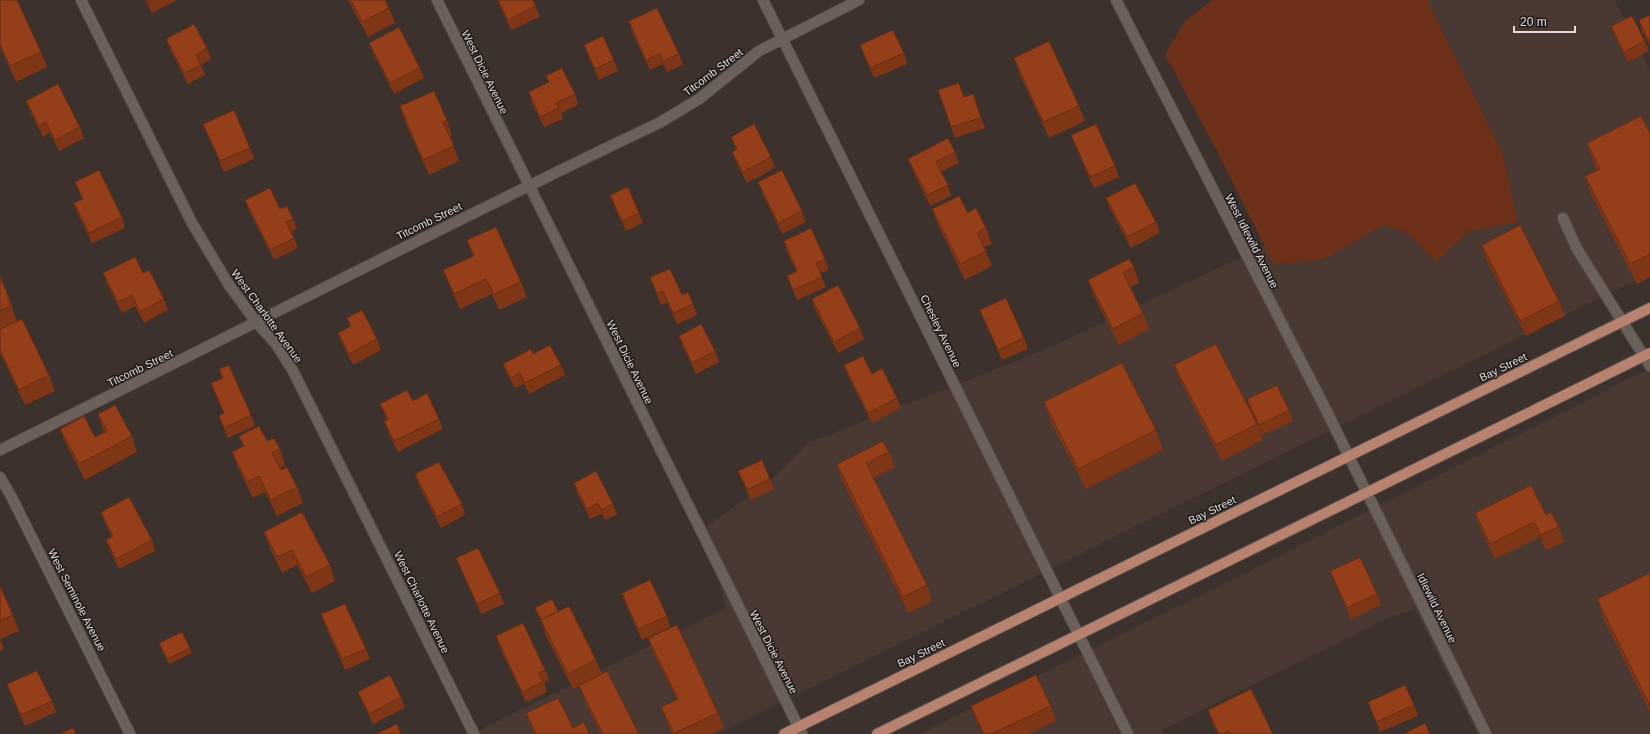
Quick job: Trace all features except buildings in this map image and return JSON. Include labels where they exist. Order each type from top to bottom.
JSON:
[{"type":"main road","name":"Bay Street","points":[[784,734],[800,731],[1061,598],[1650,308]]},
{"type":"main road","points":[[877,734],[1648,355]]},
{"type":"street","name":"West Charlotte Avenue","points":[[81,0],[192,224],[229,286],[256,322],[276,344],[293,371],[474,734]]},
{"type":"street","name":"West Dicie Avenue","points":[[437,0],[528,186],[800,731]]},
{"type":"street","name":"Chesley Avenue","points":[[763,0],[1128,734]]},
{"type":"street","name":"Titcomb Street","points":[[0,450],[528,186],[659,123],[699,99],[759,51],[859,0]]},
{"type":"street","name":"West Idlewild Avenue","points":[[1116,0],[1367,493]]},
{"type":"street","points":[[1564,218],[1577,249],[1623,321],[1648,355],[1650,366]]},
{"type":"street","name":"West Seminole Avenue","points":[[0,477],[11,496],[130,734]]},
{"type":"street","name":"Idlewild Avenue","points":[[1367,493],[1486,734]]},
{"type":"shaded area","points":[[1213,0],[1427,0],[1502,152],[1518,222],[1469,231],[1436,262],[1407,233],[1384,225],[1324,259],[1274,265],[1220,157],[1165,54],[1186,20]]},
{"type":"shaded area","points":[[1427,0],[1615,0],[1650,71],[1650,273],[718,734],[472,734],[726,608],[706,527],[770,481],[808,443],[1042,351],[1265,246],[1274,265],[1324,259],[1384,225],[1407,233],[1436,262],[1469,231],[1517,222],[1502,152]]},
{"type":"shaded area","points":[[1650,368],[1650,734],[1477,734],[1415,609],[1386,619],[1162,730],[1163,734],[920,734],[1248,572]]}]
